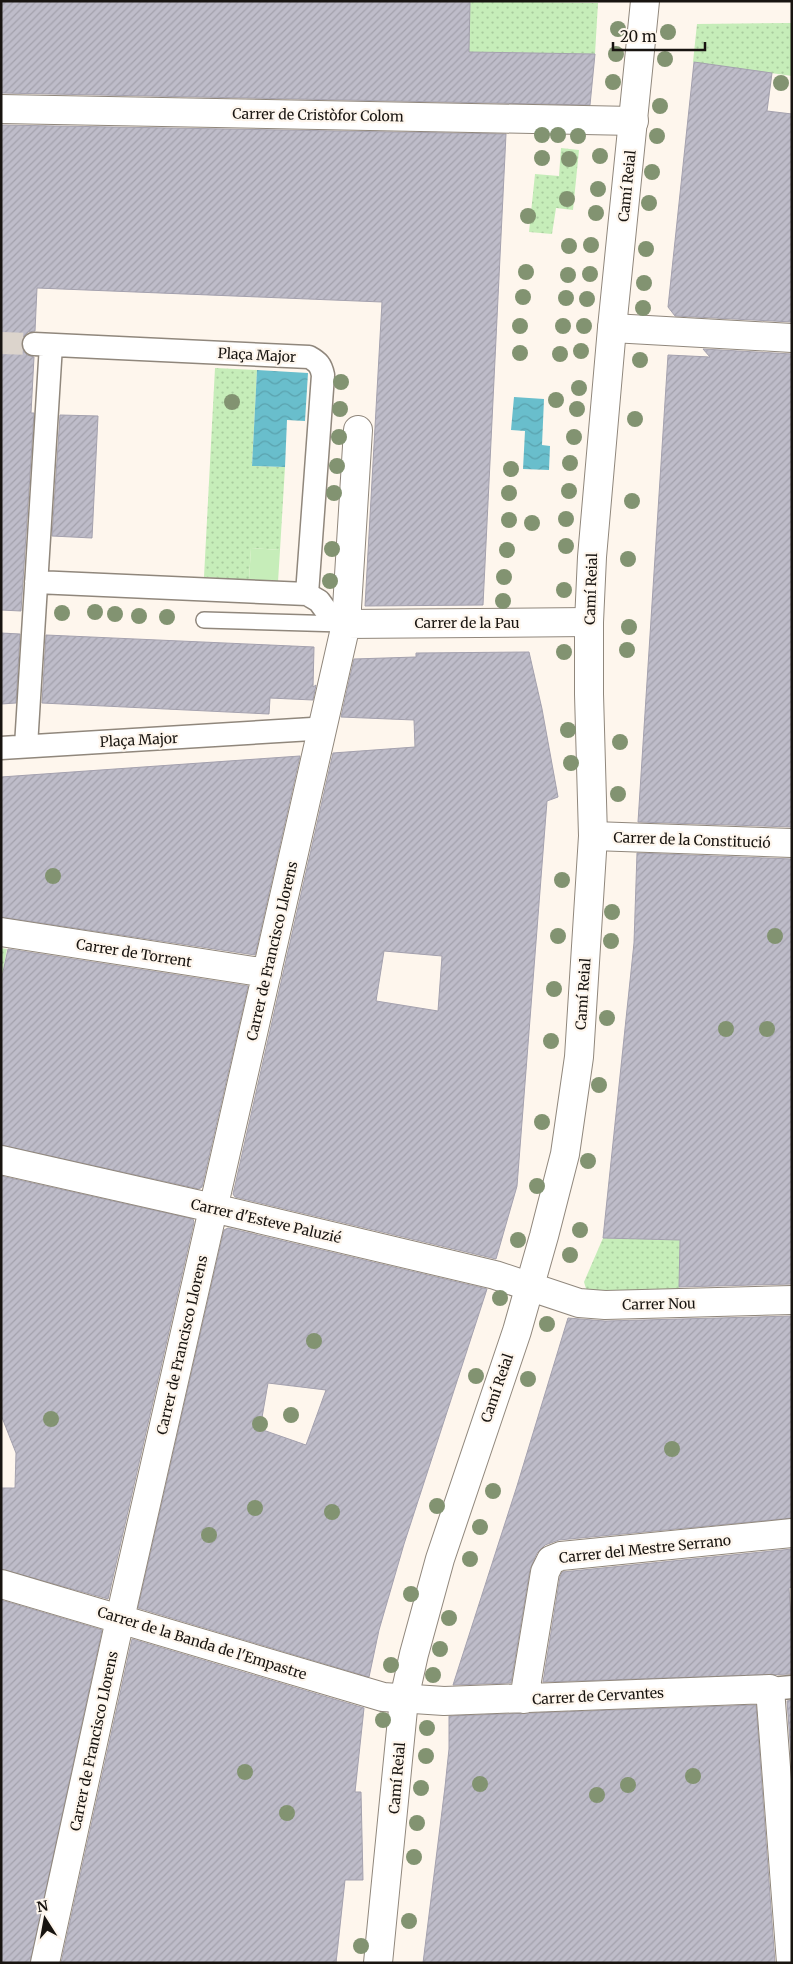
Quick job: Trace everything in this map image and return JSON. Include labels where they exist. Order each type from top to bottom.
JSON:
[{"type":"street","name":"Camí Reial","points":[[378,1963],[404,1699],[440,1559],[517,1332],[565,1154],[578,1066],[593,836],[589,622],[592,557],[612,328],[645,1]]},
{"type":"street","name":"Carrer de Cristòfor Colom","points":[[1,108],[634,121]]},
{"type":"street","points":[[612,328],[792,338]]},
{"type":"street","name":"Plaça Major","points":[[26,746],[36,582],[43,345],[309,357],[318,361],[322,367],[323,375],[307,594]]},
{"type":"street","points":[[318,729],[338,620],[358,430]]},
{"type":"street","points":[[36,582],[307,594],[319,601],[338,620]]},
{"type":"street","name":"Carrer de la Pau","points":[[338,620],[589,622]]},
{"type":"street","name":"Plaça Major","points":[[1,748],[318,729]]},
{"type":"street","name":"Carrer de Francisco Llorens","points":[[45,1963],[120,1619],[267,973],[318,729]]},
{"type":"street","name":"Carrer de la Constitució","points":[[593,836],[792,843]]},
{"type":"street","name":"Carrer de Torrent","points":[[1,932],[267,973]]},
{"type":"street","name":"Carrer d'Esteve Paluzié","points":[[1,1160],[495,1275],[529,1286]]},
{"type":"street","name":"Carrer Nou","points":[[529,1286],[580,1303],[590,1304],[792,1300]]},
{"type":"street","name":"Carrer del Mestre Serrano","points":[[524,1699],[545,1572],[551,1560],[561,1556],[792,1533]]},
{"type":"street","name":"Carrer de la Banda de l'Empastre","points":[[1,1584],[383,1697],[404,1699]]},
{"type":"street","points":[[781,1688],[791,1963]]},
{"type":"street","name":"Carrer de Cervantes","points":[[404,1699],[432,1701],[524,1699],[781,1688]]},
{"type":"lane","points":[[204,620],[338,620]]},
{"type":"green space","points":[[470,1],[598,3],[595,54],[469,52]]},
{"type":"green space","points":[[792,23],[792,76],[693,62],[697,24]]},
{"type":"green space","points":[[561,148],[579,150],[573,210],[556,208],[552,234],[529,232],[535,174],[559,176]]},
{"type":"green space","points":[[215,368],[257,370],[252,466],[285,467],[280,550],[251,548],[249,580],[204,577]]},
{"type":"green space","points":[[251,548],[280,550],[278,582],[249,580]]},
{"type":"green space","points":[[1,948],[7,949],[1,981]]},
{"type":"green space","points":[[603,1238],[680,1240],[679,1290],[587,1292],[584,1282]]},
{"type":"water","points":[[257,370],[308,373],[305,421],[287,420],[285,467],[252,466]]},
{"type":"water","points":[[514,397],[544,399],[542,445],[550,446],[549,470],[523,469],[525,431],[511,430]]},
{"type":"building","points":[[1,1],[470,1],[469,52],[595,54],[590,105],[1,93]]},
{"type":"building","points":[[694,62],[772,73],[767,111],[792,114],[792,322],[675,316],[668,307]]},
{"type":"building","points":[[1,125],[506,134],[483,605],[365,606],[382,302],[37,288],[35,331],[28,332],[23,337],[21,344],[27,355],[34,357],[31,413],[34,413],[21,611],[1,610]]},
{"type":"building","points":[[703,349],[792,354],[792,827],[638,822],[668,355],[710,357]]},
{"type":"building","points":[[60,415],[98,416],[92,538],[52,536]]},
{"type":"building","points":[[1,633],[20,634],[16,703],[1,704]]},
{"type":"building","points":[[46,635],[314,647],[313,687],[316,685],[313,700],[270,698],[269,714],[42,703]]},
{"type":"building","points":[[529,652],[542,709],[558,797],[547,801],[517,1186],[496,1259],[235,1197],[233,1194],[333,753],[415,747],[414,720],[341,717],[354,659],[416,657],[416,653]],"holes":[[[384,951],[442,956],[438,1011],[376,1001]]]},
{"type":"building","points":[[300,756],[255,955],[1,917],[1,777]]},
{"type":"building","points":[[637,853],[792,859],[792,1284],[679,1287],[680,1240],[603,1238],[634,943]]},
{"type":"building","points":[[8,949],[248,986],[202,1187],[199,1189],[1,1145],[1,981]]},
{"type":"building","points":[[1,1176],[193,1219],[194,1222],[108,1599],[1,1569],[1,1488],[15,1488],[16,1453],[1,1415]]},
{"type":"building","points":[[228,1228],[487,1289],[404,1544],[379,1630],[369,1677],[138,1608],[224,1230]],"holes":[[[268,1383],[326,1390],[306,1445],[260,1429]]]},
{"type":"building","points":[[792,1316],[792,1518],[559,1540],[545,1545],[537,1553],[530,1569],[511,1683],[453,1685],[517,1486],[568,1318],[605,1321]]},
{"type":"building","points":[[792,1549],[792,1587],[789,1588],[792,1674],[543,1682],[562,1572]]},
{"type":"building","points":[[1,1600],[102,1630],[30,1963],[1,1963]]},
{"type":"building","points":[[132,1639],[364,1708],[355,1792],[361,1792],[363,1880],[345,1880],[336,1963],[61,1963]]},
{"type":"building","points":[[792,1700],[792,1768],[787,1701]]},
{"type":"building","points":[[756,1705],[775,1963],[423,1963],[449,1749],[449,1716]]},
{"type":"tunnel","points":[[1,343],[34,344]]}]
